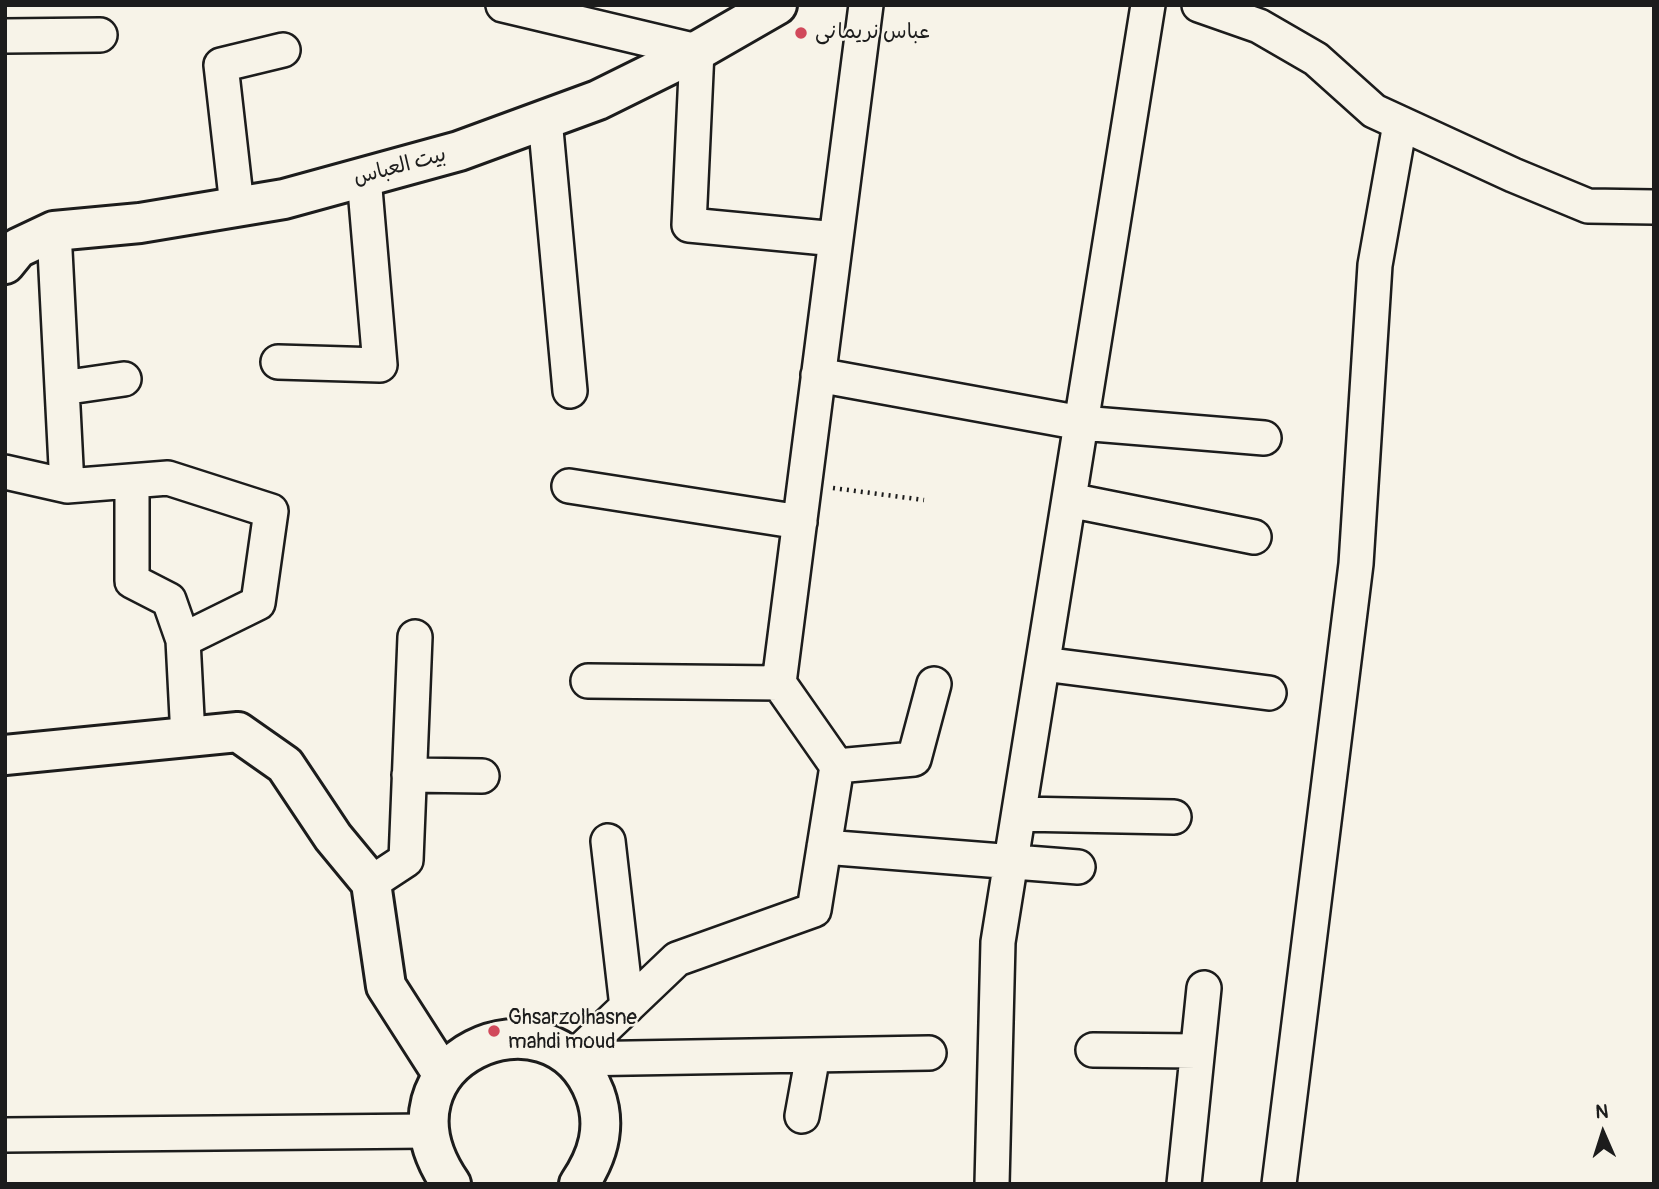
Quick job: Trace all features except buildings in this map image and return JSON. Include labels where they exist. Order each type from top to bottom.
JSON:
[{"type":"street","points":[[503,5],[697,51],[689,225],[836,240]]},
{"type":"street","name":"بیت العباس","points":[[5,264],[18,248],[54,230],[141,223],[284,198],[459,151],[598,100],[697,51],[777,5]]},
{"type":"street","points":[[572,1059],[677,959],[814,910],[837,766],[779,683],[866,5]]},
{"type":"street","points":[[992,1184],[998,942],[1148,5]]},
{"type":"street","points":[[1199,5],[1259,26],[1316,59],[1374,111],[1400,124],[1588,206],[1654,207]]},
{"type":"street","points":[[5,36],[100,35]]},
{"type":"street","points":[[237,206],[221,65],[283,50]]},
{"type":"street","points":[[545,119],[570,391]]},
{"type":"street","points":[[1279,1184],[1356,564],[1375,265],[1400,124]]},
{"type":"street","points":[[278,362],[380,365],[365,177]]},
{"type":"street","points":[[54,230],[67,486]]},
{"type":"street","points":[[818,375],[1081,424],[1264,438]]},
{"type":"street","points":[[62,388],[124,379]]},
{"type":"street","points":[[5,472],[67,486],[168,478],[271,511],[258,603],[183,640]]},
{"type":"street","points":[[132,481],[132,580],[169,600],[183,640],[188,737]]},
{"type":"street","points":[[569,486],[800,522]]},
{"type":"street","points":[[1069,500],[1254,537]]},
{"type":"street","points":[[372,883],[406,860],[415,637]]},
{"type":"street","points":[[1043,664],[1269,693]]},
{"type":"street","points":[[588,681],[779,683]]},
{"type":"street","points":[[837,766],[914,759],[934,684]]},
{"type":"street","points":[[5,755],[238,732],[285,765],[333,837],[372,883],[386,986],[443,1074]]},
{"type":"street","points":[[409,775],[482,776]]},
{"type":"street","points":[[1019,814],[1174,817]]},
{"type":"street","points":[[608,841],[627,1006]]},
{"type":"street","points":[[824,847],[1078,867]]},
{"type":"street","points":[[1184,1184],[1204,988]]},
{"type":"street","points":[[451,1184],[435,1160],[427,1131],[430,1102],[443,1074],[464,1054],[492,1041],[521,1038],[548,1045],[572,1059],[590,1080],[600,1106],[601,1134],[594,1160],[579,1184]]},
{"type":"street","points":[[1093,1050],[1197,1051]]},
{"type":"street","points":[[572,1059],[929,1053]]},
{"type":"street","points":[[802,1116],[813,1055]]},
{"type":"street","points":[[5,1135],[427,1131]]},
{"type":"path","points":[[804,484],[925,500]]},
{"type":"place","name":"عباس نریمانی","points":[[801,33]]},
{"type":"place","name":"Ghsarzolhasne mahdi moud","points":[[494,1031]]}]
